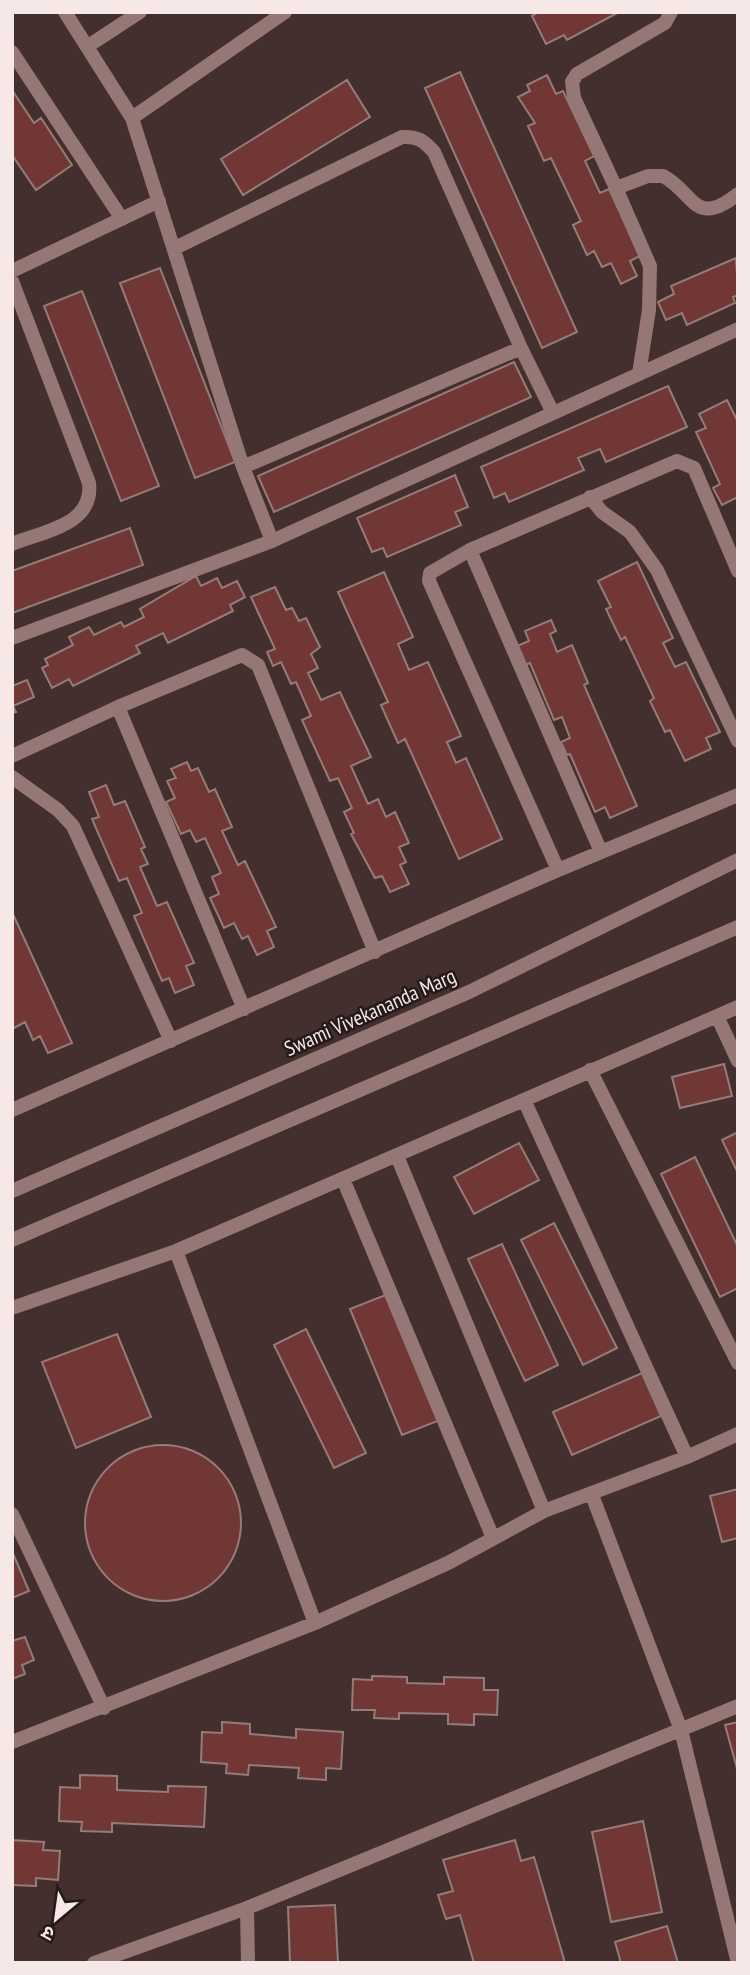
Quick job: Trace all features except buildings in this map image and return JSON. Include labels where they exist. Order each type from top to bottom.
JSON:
[{"type":"street","points":[[65,12],[132,118],[243,467],[272,541]]},
{"type":"street","points":[[88,46],[140,12]]},
{"type":"street","points":[[132,118],[285,12]]},
{"type":"street","points":[[639,374],[649,310],[650,266],[574,98],[572,82],[577,74],[665,23],[671,12]]},
{"type":"street","points":[[12,52],[122,219]]},
{"type":"street","points":[[175,248],[402,137],[414,136],[424,141],[434,152],[521,348],[553,413]]},
{"type":"street","points":[[616,188],[648,176],[663,176],[686,198],[703,207],[723,205],[738,194]]},
{"type":"street","points":[[12,271],[159,201]]},
{"type":"street","points":[[12,281],[89,483],[91,495],[88,507],[78,518],[12,544]]},
{"type":"street","points":[[12,638],[272,541],[738,329]]},
{"type":"street","points":[[243,467],[521,348]]},
{"type":"street","points":[[558,870],[429,581],[432,572],[470,550],[677,461],[688,463],[699,479],[738,571]]},
{"type":"street","points":[[590,498],[602,512],[630,532],[657,570],[738,741]]},
{"type":"street","points":[[470,550],[601,852]]},
{"type":"street","points":[[12,756],[118,707],[242,655],[252,659],[258,665],[375,952]]},
{"type":"street","points":[[118,707],[244,1009]]},
{"type":"street","points":[[12,777],[58,810],[73,826],[171,1041]]},
{"type":"street","points":[[12,1110],[558,870],[738,795]]},
{"type":"street","name":"Swami Vivekananda Marg","points":[[12,1191],[469,992],[738,860]]},
{"type":"street","points":[[12,1240],[737,927]]},
{"type":"street","points":[[12,1308],[176,1251],[738,1007]]},
{"type":"street","points":[[717,1016],[738,1061]]},
{"type":"street","points":[[590,1070],[738,1363]]},
{"type":"street","points":[[524,1100],[687,1457]]},
{"type":"street","points":[[397,1156],[544,1511]]},
{"type":"street","points":[[343,1179],[493,1538]]},
{"type":"street","points":[[176,1251],[315,1623]]},
{"type":"street","points":[[12,1742],[315,1623],[448,1563],[544,1511],[687,1457],[738,1434]]},
{"type":"street","points":[[592,1494],[681,1730],[738,1963]]},
{"type":"street","points":[[12,1514],[104,1708]]},
{"type":"street","points":[[94,1963],[247,1908],[738,1706]]},
{"type":"street","points":[[247,1908],[248,1963]]}]
